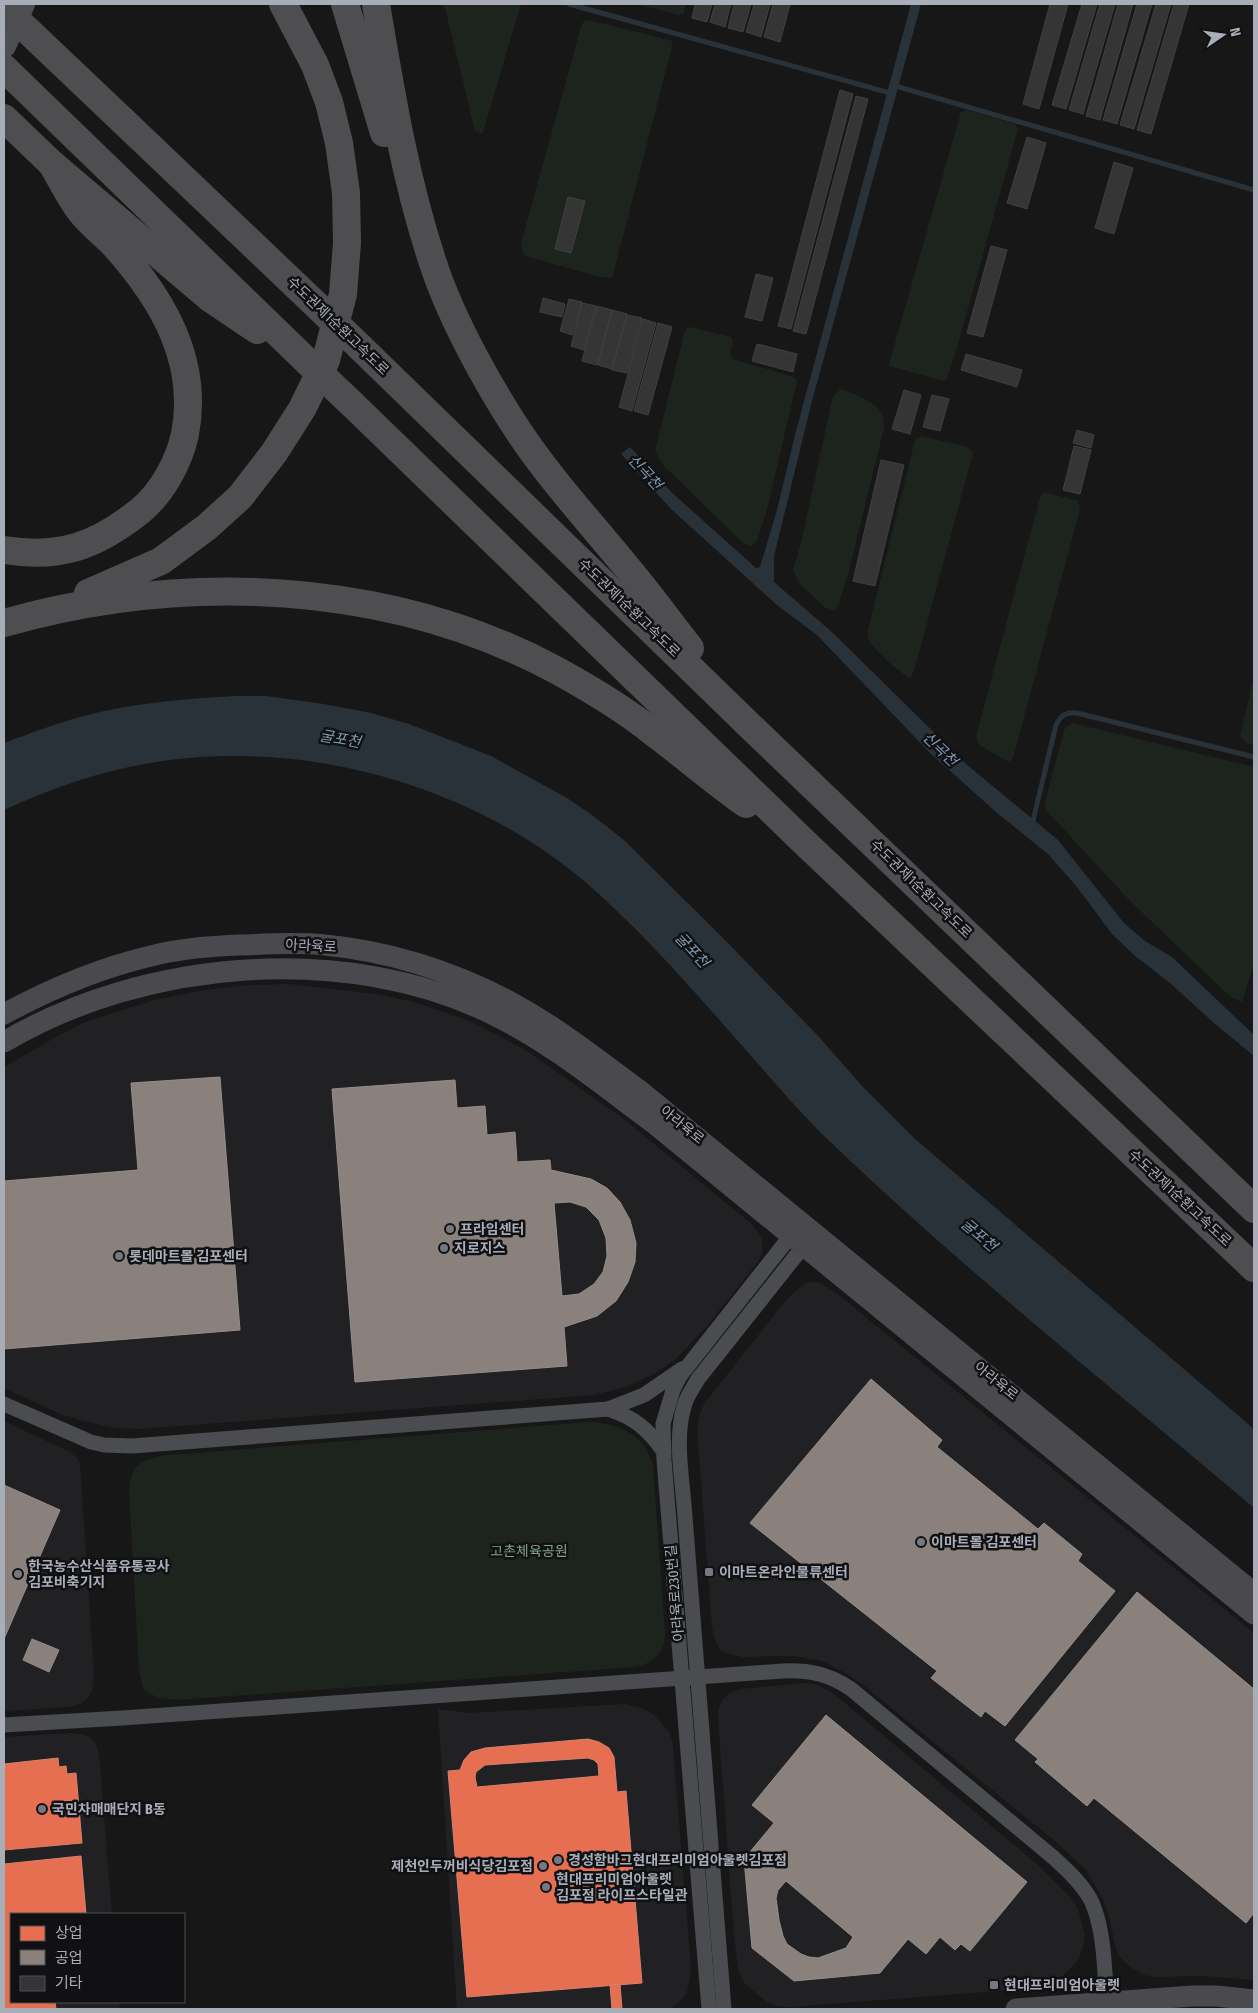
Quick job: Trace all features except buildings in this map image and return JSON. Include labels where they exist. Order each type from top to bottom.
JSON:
[{"type":"highway","points":[[15,620],[162,561],[207,528],[240,496],[274,453],[302,409],[326,360],[343,294],[347,243],[346,193],[339,142],[329,102],[316,65],[283,4]]},
{"type":"highway","points":[[344,4],[399,178],[458,322],[492,388],[548,474],[626,565],[750,726]]},
{"type":"highway","points":[[376,4],[407,172],[436,272]]},
{"type":"highway","name":"수도권제1순환고속도로","points":[[4,8],[331,319],[750,726],[1254,1209]]},
{"type":"highway","name":"수도권제1순환고속도로","points":[[4,68],[804,842],[1254,1268]]},
{"type":"highway","points":[[4,118],[52,164],[158,300],[179,344],[187,382],[189,413],[181,450],[164,483],[147,506],[117,530],[90,543],[55,553],[28,554],[4,550]]},
{"type":"highway","points":[[85,204],[211,299],[316,370]]},
{"type":"highway","points":[[15,620],[129,597],[224,591],[296,594],[366,604],[434,621],[495,642],[578,683],[653,732],[721,787],[804,842]]},
{"type":"main road","points":[[4,46],[23,4]]},
{"type":"street","name":"아라육로","points":[[4,1014],[36,996],[98,971],[157,954],[192,949],[264,944],[324,945],[374,953],[459,978],[505,999],[554,1029],[640,1090],[803,1234],[1254,1614]]},
{"type":"street","name":"아라육로","points":[[4,1042],[58,1015],[108,995],[172,980],[288,968],[343,971],[407,984],[447,996],[493,1015],[556,1052],[803,1234],[1254,1593]]},
{"type":"street","name":"아라육로230번길","points":[[709,2009],[663,1424],[673,1390],[688,1364],[803,1234]]},
{"type":"street","name":"아라육로230번길","points":[[724,2009],[680,1438],[682,1412],[698,1379],[803,1234]]},
{"type":"street","points":[[4,1404],[74,1436],[104,1445],[154,1445],[608,1409],[644,1395],[688,1364]]},
{"type":"street","points":[[608,1409],[631,1418],[643,1426],[652,1434],[664,1452]]},
{"type":"street","points":[[4,1725],[784,1671],[814,1671],[838,1680],[851,1689],[1054,1858],[1080,1883],[1096,1913],[1100,1934],[1107,2006]]},
{"type":"street","points":[[1016,2009],[1107,2006],[1216,1996],[1254,2000]]},
{"type":"shaded area","points":[[289,984],[376,994],[414,1002],[470,1021],[524,1049],[624,1119],[753,1225],[762,1239],[762,1254],[758,1262],[707,1326],[676,1359],[654,1374],[626,1387],[594,1395],[138,1429],[114,1428],[79,1420],[58,1413],[4,1388],[4,1067],[88,1021],[155,1000],[204,990],[249,985]]},
{"type":"shaded area","points":[[805,1283],[821,1283],[840,1296],[1254,1633],[1254,1980],[1202,1976],[1156,1977],[1144,1975],[1132,1968],[1121,1958],[1116,1949],[1103,1899],[1086,1870],[1056,1842],[868,1689],[849,1675],[822,1661],[793,1656],[742,1657],[723,1652],[719,1648],[712,1627],[698,1442],[700,1413],[704,1404],[786,1300]]},
{"type":"shaded area","points":[[4,1421],[70,1452],[77,1458],[80,1465],[94,1675],[92,1692],[87,1699],[80,1704],[69,1707],[4,1711]]},
{"type":"shaded area","points":[[802,1683],[815,1684],[833,1693],[1038,1865],[1070,1897],[1078,1909],[1085,1935],[1083,1948],[1078,1960],[1061,1978],[1050,1985],[1037,1988],[790,2007],[776,2006],[767,2002],[745,1984],[739,1973],[734,1937],[718,1718],[719,1708],[723,1699],[730,1693],[741,1689]]},
{"type":"shaded area","points":[[625,1704],[645,1709],[655,1716],[670,1733],[673,1746],[691,1970],[687,1992],[681,2001],[670,2009],[457,2009],[438,1709],[469,1713]]},
{"type":"shaded area","points":[[71,1733],[82,1734],[91,1738],[96,1744],[99,1754],[112,1913],[10,1913],[10,2003],[119,2003],[120,2009],[4,2009],[4,1737]]},
{"type":"green space","points":[[444,4],[521,4],[481,134],[475,131]]},
{"type":"green space","points":[[637,4],[686,4],[683,14],[679,15]]},
{"type":"green space","points":[[588,20],[670,40],[673,43],[611,278],[596,276],[529,257],[523,254],[521,243],[581,27],[584,21]]},
{"type":"green space","points":[[966,110],[1015,124],[1018,129],[958,344],[947,379],[943,381],[890,366],[889,364],[961,112]]},
{"type":"green space","points":[[690,327],[731,337],[733,341],[730,353],[733,359],[794,377],[797,381],[767,510],[757,541],[751,546],[744,544],[664,466],[655,451],[684,334],[686,329]]},
{"type":"green space","points":[[840,389],[859,396],[878,408],[883,416],[884,428],[849,571],[838,606],[834,610],[826,608],[800,584],[793,570],[801,543],[833,397]]},
{"type":"green space","points":[[921,436],[968,447],[973,453],[914,671],[910,678],[900,672],[880,653],[870,642],[868,634],[915,440]]},
{"type":"green space","points":[[1044,492],[1078,501],[1080,509],[1013,758],[1011,761],[1007,761],[979,745],[976,736],[1040,498]]},
{"type":"green space","points":[[1254,677],[1254,745],[1245,742],[1240,736]]},
{"type":"green space","points":[[1073,723],[1254,767],[1254,963],[1242,1002],[1232,998],[1131,902],[1048,812],[1045,802],[1063,733]]},
{"type":"green space","name":"고촌체육공원","points":[[588,1422],[610,1425],[628,1432],[643,1445],[653,1465],[665,1640],[658,1656],[649,1662],[636,1667],[184,1699],[160,1698],[143,1689],[139,1669],[129,1491],[132,1474],[140,1464],[152,1458],[169,1455]]},
{"type":"water","name":"신곡천","points":[[911,4],[921,4],[812,401],[774,556],[774,582],[833,633],[966,764],[1058,840],[1124,923],[1145,941],[1172,957],[1254,1035],[1254,1056],[1170,983],[1134,955],[1112,934],[1077,887],[1049,855],[996,812],[930,753],[818,636],[777,605],[671,509],[621,454],[630,447],[670,491],[756,568],[760,567],[777,510],[796,431]]},
{"type":"water","name":"굴포천","points":[[266,696],[324,704],[371,713],[409,724],[491,756],[567,798],[624,840],[727,942],[820,1038],[862,1086],[915,1139],[1254,1429],[1254,1508],[981,1278],[874,1183],[814,1126],[657,951],[590,886],[541,848],[487,817],[429,792],[368,773],[306,761],[244,756],[181,759],[120,769],[61,786],[4,810],[4,743],[70,720],[118,708],[176,700]]},
{"type":"waterway","points":[[569,4],[890,93]]},
{"type":"waterway","points":[[892,85],[1254,190]]},
{"type":"waterway","points":[[1032,825],[1056,725],[1062,717],[1070,713],[1077,713],[1254,757]]},
{"type":"place","name":"프라임센터","points":[[450,1229]]},
{"type":"place","name":"지로지스","points":[[444,1248]]},
{"type":"place","name":"롯데마트몰 김포센터","points":[[119,1256]]},
{"type":"place","name":"이마트몰 김포센터","points":[[921,1542]]},
{"type":"place","name":"이마트온라인물류센터","points":[[709,1572]]},
{"type":"place","name":"한국농수산식품유통공사 김포비축기지","points":[[18,1574]]},
{"type":"place","name":"국민차매매단지 B동","points":[[42,1809]]},
{"type":"place","name":"경성함바그현대프리미엄아울렛김포점","points":[[558,1860]]},
{"type":"place","name":"제천인두꺼비식당김포점","points":[[543,1866]]},
{"type":"place","name":"현대프리미엄아울렛 김포점 라이프스타일관","points":[[546,1887]]},
{"type":"place","name":"현대프리미엄아울렛","points":[[994,1985]]}]
